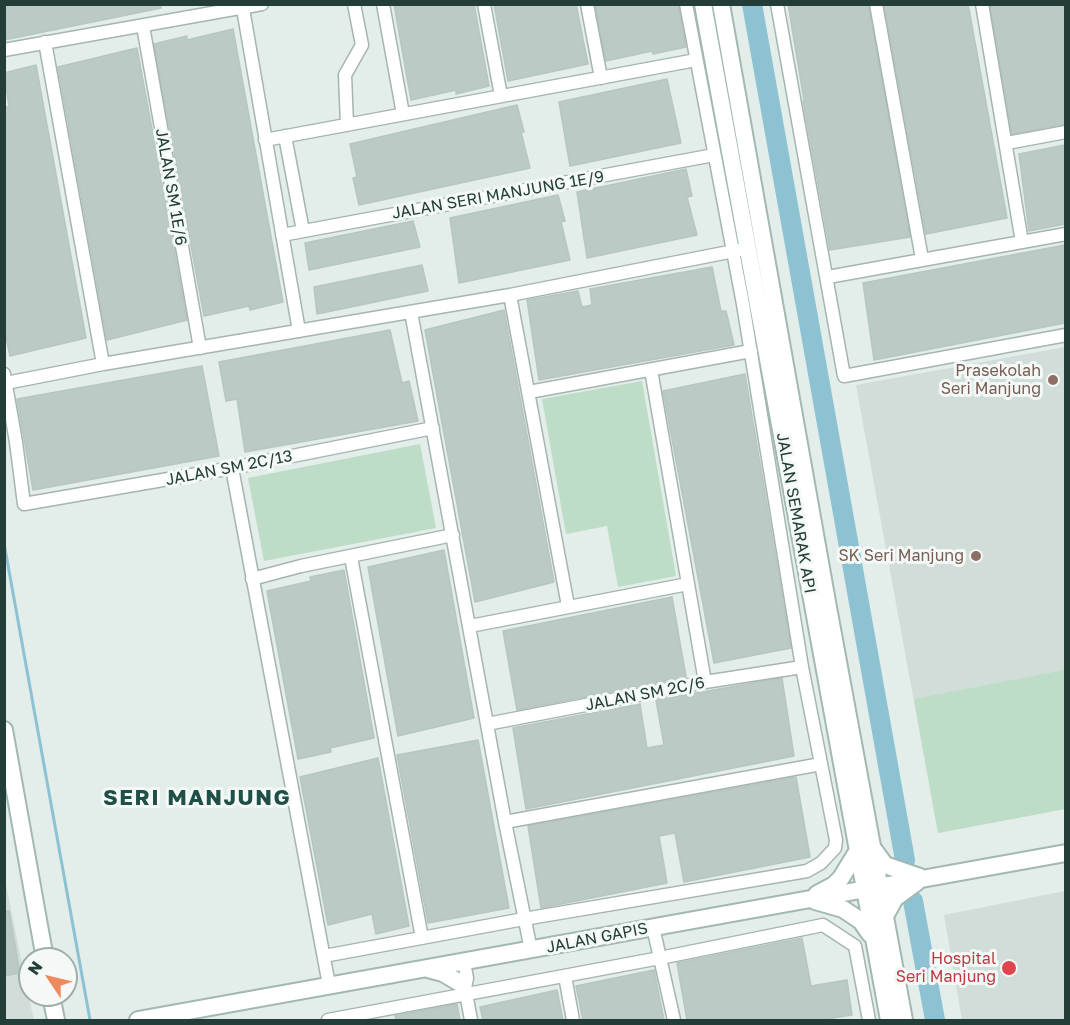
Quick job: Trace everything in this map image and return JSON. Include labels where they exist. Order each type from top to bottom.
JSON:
[{"type":"street","points":[[4,50],[262,4]]},
{"type":"street","points":[[346,125],[345,75],[362,45],[354,4]]},
{"type":"street","points":[[383,4],[403,114]]},
{"type":"street","points":[[484,4],[501,96]]},
{"type":"street","points":[[587,4],[601,78]]},
{"type":"street","points":[[324,956],[807,871],[821,862],[835,848],[836,840],[802,667],[751,351],[748,249],[714,155],[686,4]]},
{"type":"street","name":"JALAN SEMARAK API","points":[[703,4],[748,249],[865,849],[872,888],[874,939],[889,1020]]},
{"type":"street","name":"JALAN SEMARAK API","points":[[721,4],[748,249]]},
{"type":"street","points":[[777,4],[844,375],[1065,336]]},
{"type":"street","points":[[876,4],[922,259]]},
{"type":"street","points":[[982,4],[1022,242]]},
{"type":"street","points":[[243,9],[298,331]]},
{"type":"street","name":"JALAN SM 1E/6","points":[[142,26],[200,348]]},
{"type":"street","points":[[45,42],[103,364]]},
{"type":"street","points":[[265,140],[696,60]]},
{"type":"street","points":[[1006,143],[1065,132]]},
{"type":"street","points":[[285,136],[303,231]]},
{"type":"street","name":"JALAN SERI MANJUNG 1E/9","points":[[282,235],[714,155]]},
{"type":"street","points":[[828,277],[1065,234]]},
{"type":"street","points":[[5,379],[510,295],[748,249]]},
{"type":"street","points":[[510,295],[568,606]]},
{"type":"street","points":[[411,312],[505,822],[531,950]]},
{"type":"street","points":[[529,392],[751,351]]},
{"type":"street","points":[[651,370],[705,682]]},
{"type":"street","name":"JALAN SM 2C/13","points":[[5,379],[24,504],[232,468],[433,428]]},
{"type":"street","points":[[232,468],[329,985]]},
{"type":"street","points":[[252,579],[302,566],[453,535]]},
{"type":"street","points":[[351,557],[422,938]]},
{"type":"street","points":[[470,626],[688,584]]},
{"type":"street","name":"JALAN SM 2C/6","points":[[487,724],[705,682],[802,667]]},
{"type":"street","points":[[4,730],[43,947]]},
{"type":"street","points":[[505,822],[821,764]]},
{"type":"street","points":[[805,900],[834,885],[865,849],[885,865],[923,878]]},
{"type":"street","name":"JALAN GAPIS","points":[[138,1020],[427,969],[463,978],[485,959],[1065,853]]},
{"type":"street","points":[[885,916],[895,898],[902,891],[923,878]]},
{"type":"street","name":"JALAN SEMARAK API","points":[[872,888],[885,916],[904,1020]]},
{"type":"street","points":[[805,900],[843,909],[861,921],[874,939]]},
{"type":"street","points":[[328,1020],[463,978],[565,976],[823,925],[855,946],[866,1020]]},
{"type":"street","points":[[653,927],[674,1020]]},
{"type":"street","points":[[565,976],[573,1020]]},
{"type":"street","points":[[463,978],[471,1020]]},
{"type":"shaded area","name":"SK Seri Manjung","points":[[1065,347],[1065,809],[938,833],[856,385]]},
{"type":"shaded area","points":[[4,875],[19,947],[18,1007],[31,1007],[34,1020],[5,1020]]},
{"type":"shaded area","name":"Hospital Seri Manjung","points":[[1065,891],[1065,1020],[962,1020],[944,915]]},
{"type":"green space","points":[[642,381],[676,576],[618,587],[607,526],[566,534],[542,399]]},
{"type":"green space","points":[[420,444],[436,528],[264,561],[248,478]]},
{"type":"green space","points":[[1065,670],[1065,809],[938,833],[914,699]]},
{"type":"building","points":[[4,4],[160,4],[161,8],[4,40]]},
{"type":"building","points":[[394,4],[474,4],[489,86],[456,94],[456,90],[411,100]]},
{"type":"building","points":[[494,4],[576,4],[588,64],[508,81]]},
{"type":"building","points":[[595,4],[678,4],[686,47],[653,54],[652,51],[606,61]]},
{"type":"building","points":[[788,4],[868,4],[910,237],[830,250]]},
{"type":"building","points":[[884,4],[968,4],[1007,218],[926,234]]},
{"type":"building","points":[[990,4],[1065,4],[1065,124],[1012,134]]},
{"type":"building","points":[[233,29],[283,302],[250,310],[249,306],[204,316],[154,44],[187,36],[187,40]]},
{"type":"building","points":[[137,48],[187,320],[107,340],[58,67]]},
{"type":"building","points":[[36,65],[86,338],[10,356],[4,328],[4,107],[9,107],[4,73]]},
{"type":"building","points":[[667,79],[681,143],[570,166],[559,102]]},
{"type":"building","points":[[517,105],[530,168],[359,205],[353,178],[357,177],[350,144]]},
{"type":"building","points":[[1065,145],[1065,224],[1029,231],[1019,154]]},
{"type":"building","points":[[686,169],[692,196],[687,197],[697,235],[587,258],[577,192]]},
{"type":"building","points":[[558,195],[565,221],[561,222],[570,260],[459,283],[450,218]]},
{"type":"building","points":[[413,221],[420,247],[309,270],[305,243]]},
{"type":"building","points":[[1065,245],[1065,323],[874,360],[863,283]]},
{"type":"building","points":[[422,265],[428,291],[317,314],[314,287]]},
{"type":"building","points":[[712,267],[721,311],[726,311],[734,345],[539,380],[527,300],[578,291],[582,307],[592,305],[590,289]]},
{"type":"building","points":[[504,310],[554,582],[475,602],[425,330]]},
{"type":"building","points":[[390,330],[402,383],[409,381],[418,421],[245,452],[237,399],[226,401],[219,362]]},
{"type":"building","points":[[202,366],[219,456],[33,490],[17,399]]},
{"type":"building","points":[[745,374],[791,648],[714,663],[663,391]]},
{"type":"building","points":[[444,550],[474,718],[398,736],[368,567]]},
{"type":"building","points":[[344,570],[374,738],[330,748],[331,752],[298,759],[267,591],[311,581],[310,577]]},
{"type":"building","points":[[672,597],[686,677],[517,710],[503,631]]},
{"type":"building","points":[[782,678],[794,756],[526,809],[513,728],[640,704],[647,748],[664,745],[656,700]]},
{"type":"building","points":[[478,740],[509,908],[428,923],[397,755]]},
{"type":"building","points":[[378,758],[409,926],[376,934],[372,914],[328,925],[300,777]]},
{"type":"building","points":[[796,777],[810,857],[684,882],[675,833],[659,836],[667,883],[541,908],[528,826]]},
{"type":"building","points":[[4,911],[9,911],[18,973],[4,976]]},
{"type":"building","points":[[802,938],[811,986],[847,980],[852,1015],[820,1020],[687,1020],[677,963]]},
{"type":"building","points":[[654,970],[664,1020],[583,1020],[576,986]]},
{"type":"building","points":[[557,990],[563,1020],[483,1020],[480,1007]]},
{"type":"building","points":[[457,1004],[460,1020],[396,1020],[395,1016]]},
{"type":"waterway","points":[[752,4],[905,860]]},
{"type":"waterway","points":[[4,543],[90,1020]]},
{"type":"waterway","points":[[913,901],[935,1020]]},
{"type":"place","name":"Prasekolah Seri Manjung","points":[[1053,380]]},
{"type":"place","name":"SK Seri Manjung","points":[[976,556]]},
{"type":"place","name":"Hospital Seri Manjung","points":[[1009,968]]},
{"type":"district","name":"SERI MANJUNG","points":[[197,798]]}]
